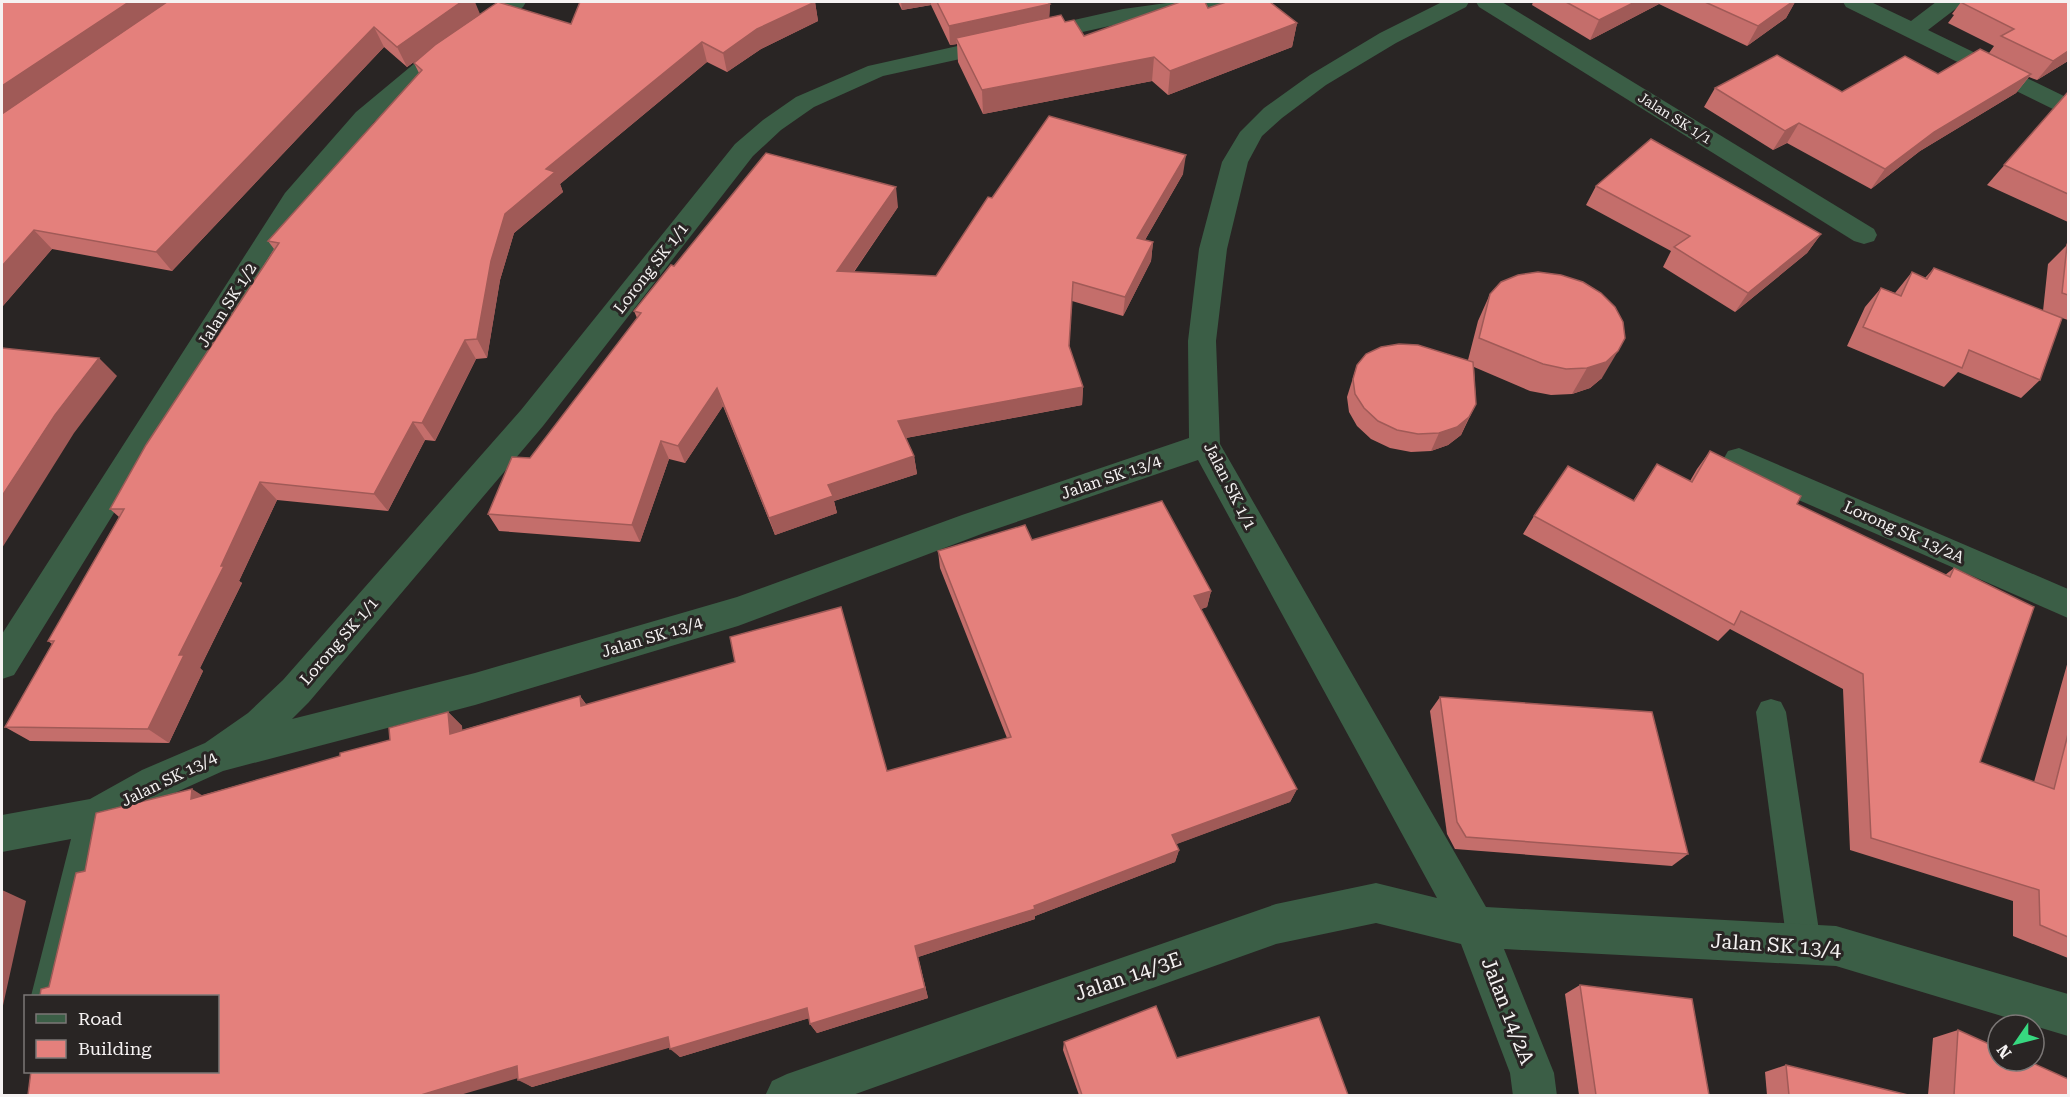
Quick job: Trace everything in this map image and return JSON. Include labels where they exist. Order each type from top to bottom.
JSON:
[{"type":"street","name":"Jalan SK 1/2","points":[[2,664],[294,199],[365,117],[435,58],[515,2]]},
{"type":"street","name":"Lorong SK 1/1","points":[[218,755],[261,725],[296,691],[532,418],[744,150],[772,125],[805,102],[876,71],[1123,16],[1216,2]]},
{"type":"street","name":"Jalan SK 1/1","points":[[1458,2],[1388,38],[1318,80],[1273,113],[1252,132],[1235,162],[1213,249],[1202,341],[1205,445],[1475,927]]},
{"type":"street","name":"Jalan SK 1/1","points":[[1487,2],[1864,235]]},
{"type":"street","points":[[1854,2],[2068,107]]},
{"type":"street","points":[[1912,31],[1950,2]]},
{"type":"street","name":"Jalan SK 13/4","points":[[2,833],[96,816],[155,783],[218,755],[475,689],[738,611],[973,524],[1205,445]]},
{"type":"street","name":"Lorong SK 13/2A","points":[[1740,460],[2068,604]]},
{"type":"street","points":[[52,995],[96,816]]},
{"type":"street","name":"Jalan 14/3E","points":[[787,1095],[1276,924],[1376,903],[1475,927]]},
{"type":"street","name":"Jalan SK 13/4","points":[[1475,927],[1836,946],[2068,1015]]},
{"type":"street","name":"Jalan 14/2A","points":[[1475,927],[1532,1073],[1535,1095]]},
{"type":"lane","points":[[1771,712],[1804,945]]},
{"type":"building","points":[[2,2],[129,2],[2,86]]},
{"type":"building","points":[[167,2],[461,2],[397,47],[374,27],[156,252],[34,230],[2,266],[2,114]]},
{"type":"building","points":[[498,2],[571,24],[580,2],[815,2],[757,29],[723,53],[702,42],[546,169],[555,172],[505,214],[491,261],[477,339],[465,340],[422,423],[413,422],[374,494],[260,482],[221,566],[224,566],[179,655],[184,655],[148,729],[5,727],[54,641],[48,641],[124,509],[110,509],[146,445],[279,243],[268,241],[422,70],[414,63],[435,45]]},
{"type":"building","points":[[937,2],[1048,2],[1050,4],[949,26]]},
{"type":"building","points":[[1180,2],[1205,2],[1208,8],[1226,2],[1270,2],[1297,23],[1170,71],[1154,57],[982,90],[956,38],[1061,15],[1065,22],[1074,20],[1084,36]]},
{"type":"building","points":[[1566,2],[1635,2],[1599,20]]},
{"type":"building","points":[[1705,2],[1792,2],[1758,26]]},
{"type":"building","points":[[2068,2],[2068,51],[2053,61],[2001,36],[2014,29],[1962,3]]},
{"type":"building","points":[[1980,49],[2031,74],[1934,132],[1885,169],[1799,123],[1785,131],[1715,88],[1777,55],[1842,92],[1905,56],[1938,74]]},
{"type":"building","points":[[2068,92],[2068,194],[2004,165]]},
{"type":"building","points":[[1049,116],[1186,155],[1137,238],[1153,242],[1125,297],[1073,282],[1069,346],[1083,387],[898,421],[914,456],[828,485],[833,496],[769,518],[717,388],[678,446],[661,441],[632,525],[488,514],[512,457],[530,458],[641,313],[634,311],[671,265],[674,266],[766,153],[896,187],[837,271],[936,276],[988,197],[992,198]]},
{"type":"building","points":[[1651,139],[1821,234],[1748,293],[1674,247],[1690,236],[1596,186]]},
{"type":"building","points":[[2068,246],[2068,295],[2062,293]]},
{"type":"building","points":[[1934,268],[2062,318],[2040,380],[1969,350],[1962,368],[1863,327],[1881,288],[1901,296],[1912,272],[1927,279]]},
{"type":"building","points":[[1538,272],[1561,275],[1583,282],[1601,293],[1615,307],[1623,322],[1625,338],[1618,351],[1606,362],[1587,368],[1566,369],[1543,364],[1479,338],[1490,294],[1501,282],[1518,275]]},
{"type":"building","points":[[1399,344],[1418,345],[1473,362],[1476,404],[1469,417],[1457,427],[1439,433],[1418,434],[1397,430],[1378,421],[1364,408],[1355,394],[1353,379],[1357,365],[1366,354],[1381,347]]},
{"type":"building","points":[[2,348],[99,358],[55,415],[2,496]]},
{"type":"building","points":[[1710,451],[1801,496],[1797,504],[1950,577],[1954,568],[2034,607],[1980,762],[2054,789],[2068,734],[2068,937],[2040,925],[2039,890],[1871,838],[1863,674],[1741,611],[1734,625],[1534,516],[1568,466],[1634,501],[1657,464],[1692,482]]},
{"type":"building","points":[[1162,501],[1211,591],[1194,596],[1297,789],[1172,835],[1179,850],[1034,906],[1035,909],[915,946],[925,988],[810,1024],[807,1008],[670,1049],[668,1037],[518,1080],[517,1066],[421,1095],[28,1095],[31,1073],[219,1073],[219,995],[40,995],[41,989],[49,987],[76,873],[85,871],[96,813],[192,789],[191,799],[390,740],[389,728],[448,712],[450,734],[580,696],[581,706],[735,662],[730,637],[841,607],[887,771],[1011,737],[938,551],[1025,525],[1032,540]]},
{"type":"building","points":[[1440,697],[1652,712],[1688,854],[1466,837],[1457,822]]},
{"type":"building","points":[[1580,985],[1692,999],[1709,1095],[1596,1095]]},
{"type":"building","points":[[1156,1006],[1177,1058],[1319,1017],[1348,1095],[1082,1095],[1064,1042]]},
{"type":"building","points":[[1958,1030],[1986,1043],[1986,1073],[2046,1073],[2046,1069],[2068,1079],[2068,1095],[1954,1095]]},
{"type":"building","points":[[1786,1065],[1908,1095],[1789,1095]]}]
